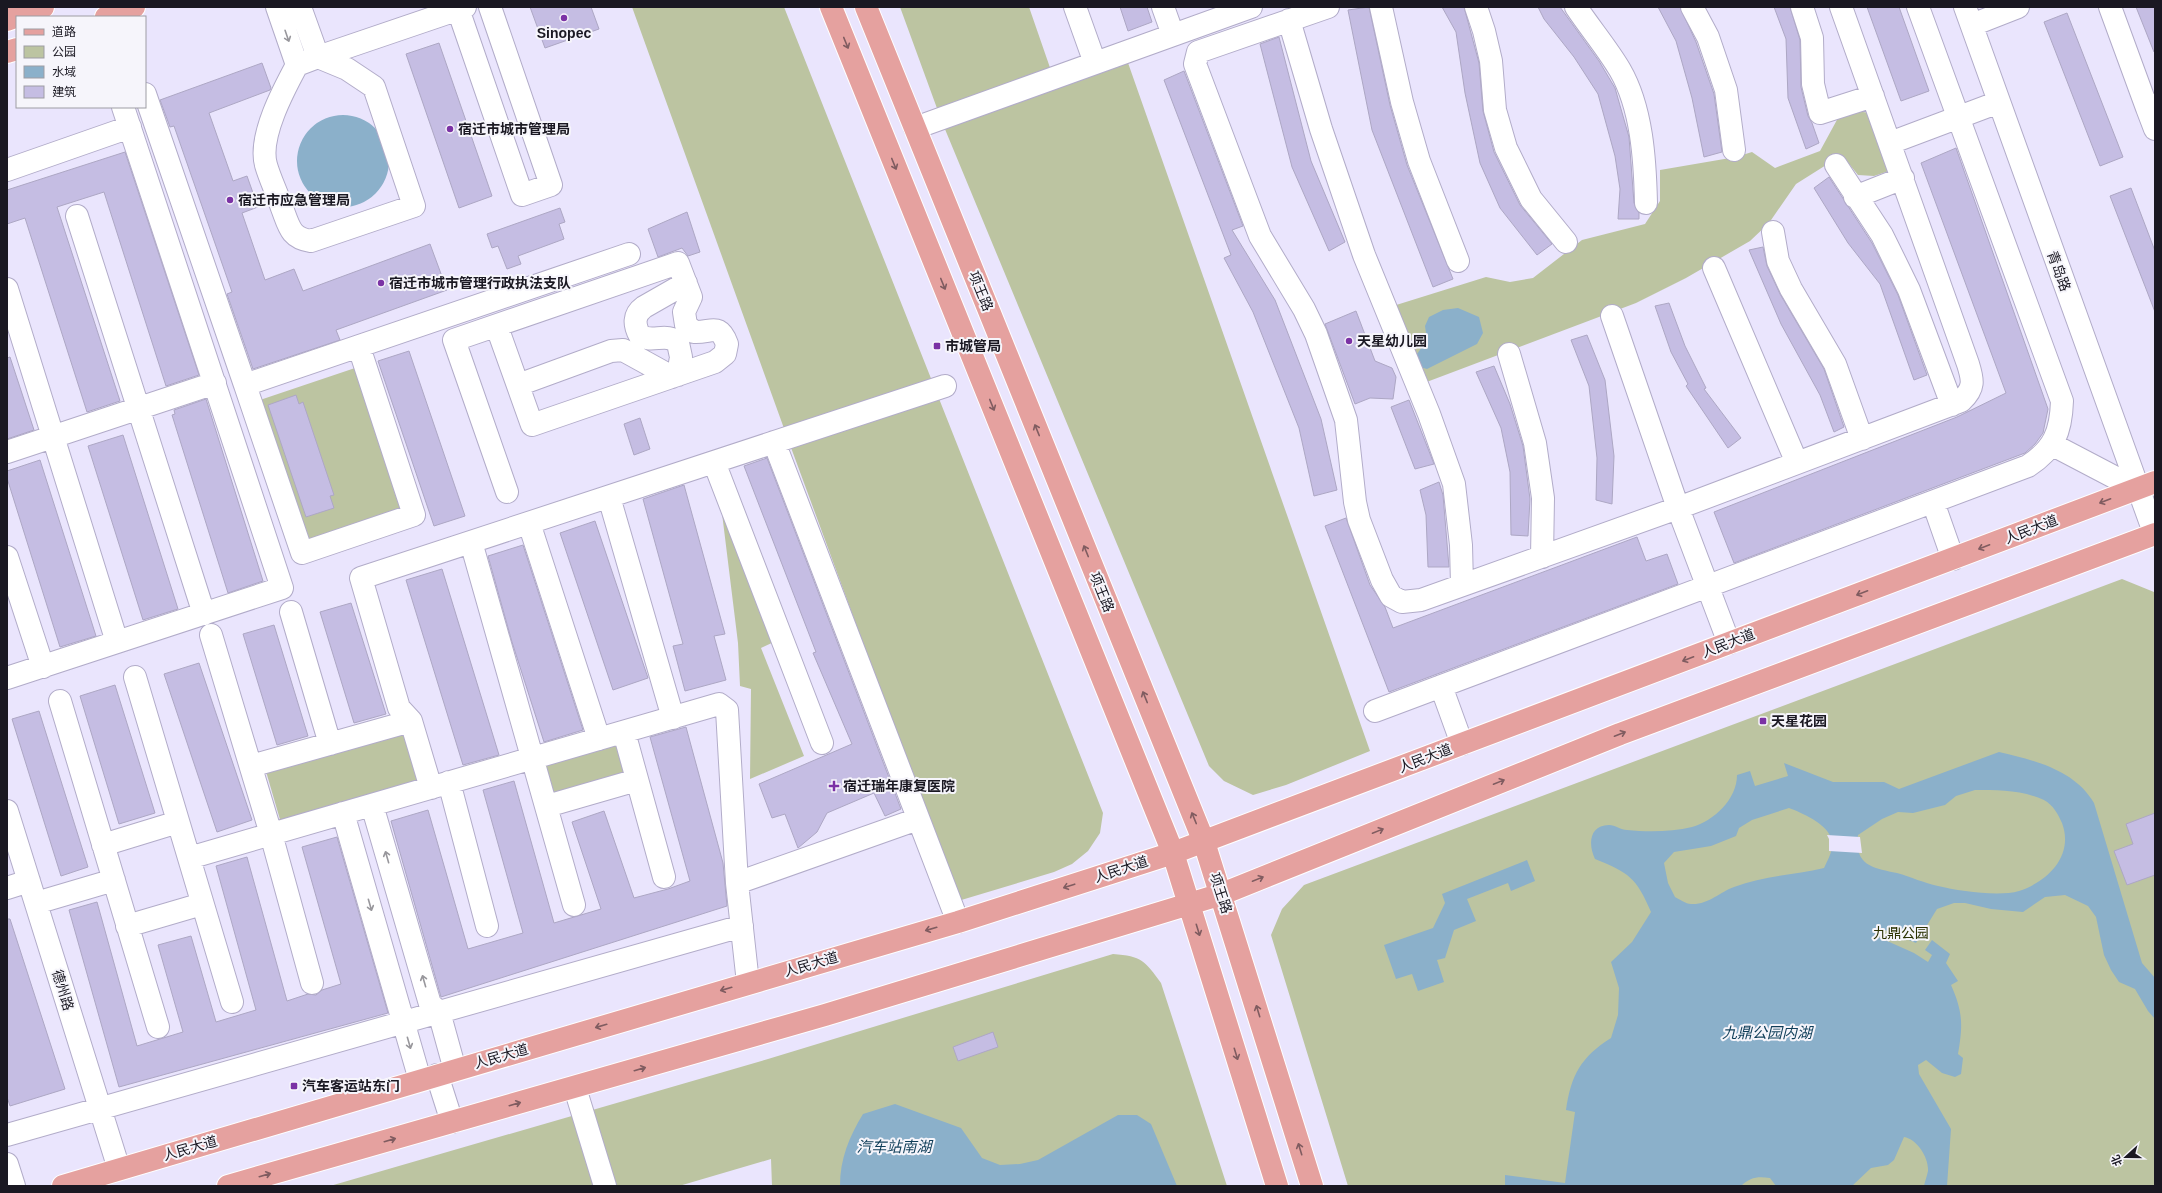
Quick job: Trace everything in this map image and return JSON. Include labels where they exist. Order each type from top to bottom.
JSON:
[{"type":"main road","points":[[18,16],[44,7]]},
{"type":"main road","points":[[109,16],[134,7]]},
{"type":"main road","points":[[831,7],[1172,853],[1190,904],[1277,1186]]},
{"type":"main road","name":"项王路","points":[[866,7],[1204,842],[1222,894],[1312,1186]]},
{"type":"main road","name":"人民大道","points":[[63,1186],[958,922],[1172,853],[2146,485]]},
{"type":"main road","points":[[228,1186],[575,1088],[825,1015],[1222,894],[1620,734],[2155,534]]},
{"type":"street","points":[[277,7],[297,65]]},
{"type":"street","points":[[300,7],[318,57],[347,69],[374,87],[414,206],[311,241],[301,240],[290,230],[265,164],[268,134],[278,100],[297,65],[318,57],[462,8],[522,195],[551,185],[490,7]]},
{"type":"street","points":[[1075,7],[1095,63]]},
{"type":"street","points":[[1163,7],[1173,35]]},
{"type":"street","points":[[915,128],[1251,7]]},
{"type":"street","points":[[1328,7],[1198,52],[1195,64],[1260,236],[1304,309],[1316,334],[1346,420],[1359,520],[1382,580],[1391,596],[1402,602],[1421,600],[1678,508],[1961,401],[1969,394],[1972,380],[1968,364],[1841,7]]},
{"type":"street","points":[[1381,7],[1408,124],[1419,161],[1458,261]]},
{"type":"street","points":[[1476,7],[1484,31],[1491,61],[1495,110],[1506,148],[1531,199],[1566,242]]},
{"type":"street","points":[[1576,7],[1620,70],[1636,112],[1645,163],[1646,203]]},
{"type":"street","points":[[1692,7],[1708,37],[1726,90],[1734,150]]},
{"type":"street","points":[[1802,7],[1812,38],[1813,84],[1820,113],[1873,96]]},
{"type":"street","points":[[1375,711],[2028,466],[2041,458],[2053,445],[2062,420],[2062,401],[1918,7]]},
{"type":"street","points":[[1968,16],[2018,7]]},
{"type":"street","points":[[2110,7],[2151,107],[2155,129]]},
{"type":"street","name":"青岛路","points":[[1968,16],[1999,102],[2146,485],[2155,534]]},
{"type":"street","points":[[1289,20],[1321,129],[1364,255],[1429,414],[1454,484],[1461,545],[1462,585]]},
{"type":"street","points":[[146,97],[302,553],[414,515],[359,347]]},
{"type":"street","points":[[1890,143],[1999,102]]},
{"type":"street","points":[[7,170],[126,117],[282,588],[7,678]]},
{"type":"street","points":[[1836,165],[1855,197],[1882,235],[1909,290],[1952,404]]},
{"type":"street","points":[[1855,197],[1902,178]]},
{"type":"street","points":[[77,216],[204,614]]},
{"type":"street","points":[[1773,232],[1778,261],[1791,289],[1835,364],[1862,439]]},
{"type":"street","points":[[245,385],[629,254]]},
{"type":"street","points":[[454,340],[497,327],[678,263],[691,296],[684,312],[686,325],[694,332],[715,329],[720,332],[728,344],[727,350],[723,356],[715,362],[532,425],[497,327]]},
{"type":"street","points":[[1714,268],[1796,463]]},
{"type":"street","points":[[675,376],[681,357],[678,343],[668,337],[653,340],[640,336],[635,323],[635,317],[638,311],[644,307],[686,283]]},
{"type":"street","points":[[7,289],[117,642]]},
{"type":"street","points":[[1612,316],[1678,508],[1729,643]]},
{"type":"street","points":[[446,317],[507,492]]},
{"type":"street","points":[[518,385],[611,351],[624,350],[675,376]]},
{"type":"street","points":[[1509,354],[1535,443],[1543,498],[1542,557]]},
{"type":"street","points":[[7,452],[215,383]]},
{"type":"street","points":[[487,926],[440,785],[411,721],[399,708],[361,578],[945,386]]},
{"type":"street","points":[[774,442],[958,922]]},
{"type":"street","points":[[2053,445],[2146,485]]},
{"type":"street","points":[[714,462],[822,743]]},
{"type":"street","points":[[609,497],[673,718]]},
{"type":"street","points":[[1933,502],[1953,559]]},
{"type":"street","points":[[529,523],[599,739]]},
{"type":"street","points":[[471,542],[534,758],[574,905]]},
{"type":"street","points":[[7,557],[42,667]]},
{"type":"street","points":[[291,612],[330,744]]},
{"type":"street","points":[[212,635],[271,834],[312,983]]},
{"type":"street","points":[[135,676],[232,1002]]},
{"type":"street","points":[[1441,686],[1462,744]]},
{"type":"street","points":[[60,701],[158,1027]]},
{"type":"street","points":[[189,858],[719,704],[727,710],[737,884],[748,983]]},
{"type":"street","points":[[251,766],[411,721]]},
{"type":"street","points":[[624,732],[664,877]]},
{"type":"street","points":[[547,806],[637,780]]},
{"type":"street","points":[[372,805],[430,1004],[439,1012]]},
{"type":"street","name":"德州路","points":[[7,811],[119,1169]]},
{"type":"street","points":[[344,813],[403,1022],[437,1075],[452,1122]]},
{"type":"street","points":[[737,884],[918,819]]},
{"type":"street","points":[[103,845],[178,822]]},
{"type":"street","points":[[36,903],[114,880]]},
{"type":"street","points":[[7,888],[29,881]]},
{"type":"street","points":[[127,926],[202,904]]},
{"type":"street","points":[[7,1135],[742,926]]},
{"type":"street","points":[[437,1075],[439,1012]]},
{"type":"street","points":[[575,1088],[605,1186]]},
{"type":"street","points":[[7,1164],[14,1186]]},
{"type":"green space","points":[[632,7],[784,7],[1103,813],[1100,833],[1088,851],[1072,864],[1054,872],[958,901],[786,434]]},
{"type":"green space","points":[[900,7],[1029,7],[1056,85],[1127,60],[1370,751],[1286,785],[1253,795],[1224,781],[1209,766],[942,122]]},
{"type":"green space","points":[[1856,111],[1870,113],[1889,171],[1874,176],[1858,175],[1842,155],[1796,184],[1769,223],[1750,241],[1686,278],[1636,303],[1424,383],[1393,306],[1486,277],[1510,282],[1533,278],[1582,240],[1645,224],[1660,201],[1660,170],[1736,157],[1752,152],[1775,168],[1820,151],[1838,118]]},
{"type":"green space","points":[[358,367],[405,509],[304,542],[257,401]]},
{"type":"green space","points":[[720,497],[776,641],[761,648],[804,756],[750,779],[751,689],[740,686],[738,643]]},
{"type":"green space","name":"九鼎公园","points":[[2122,579],[2154,592],[2155,595],[2155,1186],[1348,1186],[1271,935],[1282,909],[1304,885]]},
{"type":"green space","points":[[409,726],[425,782],[281,823],[265,768]]},
{"type":"green space","points":[[623,739],[633,776],[551,798],[541,761]]},
{"type":"green space","points":[[1113,954],[1130,956],[1142,961],[1151,969],[1161,983],[1227,1186],[772,1186],[771,1159],[679,1186],[330,1186],[768,1059]]},
{"type":"water","points":[[343,115],[360,119],[375,129],[385,144],[389,161],[385,178],[375,193],[360,203],[343,207],[326,203],[311,193],[301,178],[297,161],[301,144],[311,129],[326,119]]},
{"type":"water","points":[[1458,308],[1479,317],[1483,333],[1477,344],[1427,369],[1417,366],[1417,354],[1427,340],[1425,326],[1429,317],[1443,310]]},
{"type":"water","name":"九鼎公园内湖","points":[[1999,752],[2052,768],[2065,774],[2076,782],[2094,803],[2142,963],[2155,978],[2155,1019],[2148,1011],[2135,989],[2119,982],[2111,970],[2104,955],[2096,917],[2088,906],[2065,895],[2045,897],[2023,912],[1991,909],[1965,903],[1954,903],[1937,909],[1916,943],[1880,928],[1876,936],[1914,953],[1928,962],[1932,955],[1925,950],[1932,940],[1950,954],[1946,963],[1958,981],[1951,985],[1958,1003],[1961,1019],[1961,1035],[1958,1054],[1963,1058],[1961,1074],[1955,1077],[1942,1073],[1926,1060],[1918,1065],[1919,1074],[1951,1129],[1947,1186],[1924,1186],[1928,1166],[1924,1155],[1918,1145],[1904,1137],[1894,1160],[1888,1165],[1871,1168],[1852,1186],[1776,1186],[1770,1178],[1762,1177],[1751,1179],[1741,1186],[1505,1186],[1505,1175],[1565,1183],[1575,1112],[1566,1110],[1571,1087],[1579,1068],[1585,1060],[1592,1052],[1611,1038],[1618,1015],[1619,988],[1611,962],[1632,942],[1651,912],[1641,891],[1630,878],[1616,868],[1595,859],[1591,848],[1591,842],[1597,828],[1609,825],[1625,830],[1668,831],[1692,827],[1708,820],[1723,808],[1733,792],[1737,775],[1750,771],[1755,786],[1788,776],[1784,763],[1833,782],[1884,782],[1899,789]],"holes":[[[1975,790],[2019,792],[2044,800],[2050,804],[2059,816],[2062,823],[2065,835],[2065,846],[2062,856],[2049,874],[2030,887],[2011,893],[1968,891],[1933,885],[1873,867],[1867,864],[1859,853],[1858,835],[1882,819],[1898,812],[1913,813],[1945,805],[1956,796]],[[1789,808],[1819,823],[1831,838],[1832,846],[1824,868],[1745,883],[1697,904],[1687,903],[1675,897],[1668,883],[1664,863],[1674,852],[1711,846],[1736,836],[1739,828],[1752,820]]]},
{"type":"water","points":[[1527,860],[1535,881],[1511,891],[1508,883],[1467,899],[1476,921],[1454,930],[1445,958],[1437,960],[1444,982],[1418,991],[1412,974],[1396,979],[1384,945],[1433,928],[1445,903],[1442,894]]},
{"type":"water","name":"汽车站南湖","points":[[895,1104],[961,1128],[982,1158],[1000,1165],[1020,1164],[1038,1160],[1118,1115],[1137,1115],[1151,1124],[1177,1186],[840,1186],[840,1176],[846,1148],[863,1114]]},
{"type":"pier","points":[[1827,835],[1860,837],[1862,853],[1829,851],[1829,839]]},
{"type":"building","name":"Sinopec","points":[[530,7],[591,7],[599,29],[545,48]]},
{"type":"building","points":[[1120,7],[1147,7],[1152,22],[1128,31]]},
{"type":"building","points":[[1369,7],[1390,105],[1407,165],[1453,279],[1433,287],[1372,130],[1348,10]]},
{"type":"building","points":[[1442,7],[1464,7],[1479,63],[1483,111],[1494,152],[1520,205],[1552,244],[1537,255],[1500,208],[1480,163],[1465,93],[1456,32]]},
{"type":"building","points":[[1538,7],[1560,7],[1599,61],[1615,88],[1629,137],[1634,203],[1639,213],[1639,219],[1618,219],[1620,189],[1615,156],[1598,94],[1574,57],[1544,19]]},
{"type":"building","points":[[1658,7],[1680,7],[1696,42],[1714,94],[1722,152],[1704,157],[1692,98],[1676,41]]},
{"type":"building","points":[[1774,7],[1790,7],[1800,40],[1801,87],[1808,116],[1819,143],[1806,149],[1788,98],[1786,39]]},
{"type":"building","points":[[1867,7],[1899,7],[1929,91],[1901,101]]},
{"type":"building","points":[[2136,7],[2155,7],[2155,52],[2154,52]]},
{"type":"building","points":[[2067,13],[2123,157],[2100,166],[2044,22]]},
{"type":"building","points":[[1279,37],[1311,161],[1345,242],[1329,251],[1292,167],[1260,44]]},
{"type":"building","points":[[439,43],[492,196],[459,208],[406,54]]},
{"type":"building","points":[[262,63],[271,88],[270,90],[209,113],[233,181],[247,176],[258,207],[242,213],[265,280],[294,269],[303,291],[430,244],[447,290],[336,330],[340,340],[253,369],[227,294],[232,292],[174,126],[170,127],[160,100]]},
{"type":"building","points":[[1184,71],[1243,226],[1232,230],[1275,300],[1321,419],[1337,490],[1314,496],[1299,428],[1253,312],[1224,258],[1231,255],[1164,80]]},
{"type":"building","points":[[1956,148],[2048,409],[2043,433],[2035,444],[2025,453],[1734,563],[1714,512],[1957,417],[2006,393],[1921,163]]},
{"type":"building","points":[[125,152],[199,375],[166,386],[104,192],[57,207],[120,401],[87,412],[25,218],[7,224],[7,190]]},
{"type":"building","points":[[1829,177],[1872,243],[1898,295],[1927,375],[1914,380],[1880,284],[1848,243],[1814,188]]},
{"type":"building","points":[[2131,188],[2155,251],[2155,312],[2110,196]]},
{"type":"building","points":[[560,208],[565,222],[559,224],[564,239],[518,256],[521,264],[507,269],[498,246],[492,248],[487,234]]},
{"type":"building","points":[[687,212],[700,252],[688,256],[682,248],[658,257],[648,229]]},
{"type":"building","points":[[1763,247],[1767,266],[1780,294],[1824,369],[1844,427],[1834,432],[1820,395],[1781,324],[1749,250]]},
{"type":"building","points":[[1669,303],[1685,346],[1706,388],[1704,389],[1741,438],[1728,448],[1686,386],[1688,384],[1671,352],[1655,306]]},
{"type":"building","name":"天星幼儿园","points":[[1356,311],[1375,361],[1392,368],[1396,377],[1393,399],[1370,398],[1355,404],[1325,324]]},
{"type":"building","points":[[1587,335],[1605,380],[1614,456],[1612,504],[1596,500],[1597,458],[1589,386],[1571,340]]},
{"type":"building","points":[[409,351],[465,516],[434,526],[378,361]]},
{"type":"building","points":[[10,357],[34,430],[7,439],[7,358]]},
{"type":"building","points":[[1494,366],[1510,404],[1523,446],[1530,499],[1528,536],[1511,535],[1510,472],[1501,428],[1476,372]]},
{"type":"building","points":[[296,395],[299,404],[303,402],[334,495],[330,496],[334,508],[306,517],[268,405]]},
{"type":"building","points":[[206,399],[263,581],[228,593],[172,415],[175,414],[174,410]]},
{"type":"building","points":[[1409,400],[1434,464],[1415,469],[1391,407]]},
{"type":"building","points":[[640,418],[650,449],[634,455],[624,424]]},
{"type":"building","points":[[123,435],[178,609],[143,620],[88,446]]},
{"type":"building","points":[[767,458],[901,809],[885,816],[874,793],[827,813],[817,832],[798,848],[785,814],[772,818],[759,784],[852,744],[813,653],[816,652],[744,466]]},
{"type":"building","points":[[40,460],[96,636],[60,647],[7,478],[7,471]]},
{"type":"building","points":[[1439,482],[1443,495],[1449,567],[1428,567],[1426,515],[1420,490]]},
{"type":"building","points":[[684,485],[725,634],[714,636],[726,680],[685,691],[673,646],[683,644],[643,499]]},
{"type":"building","points":[[1346,518],[1370,585],[1385,607],[1393,628],[1637,537],[1646,561],[1667,554],[1678,584],[1389,692],[1325,526]]},
{"type":"building","points":[[595,521],[648,678],[613,690],[560,533]]},
{"type":"building","points":[[523,545],[583,730],[544,742],[512,642],[488,556]]},
{"type":"building","points":[[442,569],[499,755],[463,765],[406,580]]},
{"type":"building","points":[[351,603],[386,714],[354,723],[320,612]]},
{"type":"building","points":[[274,625],[308,736],[277,745],[243,634]]},
{"type":"building","points":[[199,663],[252,820],[217,832],[164,674]]},
{"type":"building","points":[[115,685],[155,813],[119,824],[80,696]]},
{"type":"building","points":[[39,711],[88,867],[61,876],[12,719]]},
{"type":"building","points":[[686,727],[723,863],[727,906],[441,997],[391,821],[428,810],[468,949],[523,933],[483,790],[514,781],[554,923],[601,909],[572,822],[604,811],[634,898],[668,889],[690,881],[650,737]]},
{"type":"building","points":[[2155,813],[2155,875],[2127,885],[2114,851],[2133,844],[2126,824]]},
{"type":"building","points":[[337,837],[388,1013],[119,1087],[69,910],[97,902],[137,1046],[183,1032],[158,945],[191,936],[216,1022],[256,1010],[216,866],[247,857],[287,1001],[308,994],[316,995],[322,990],[341,984],[302,847]]},
{"type":"building","points":[[7,919],[10,919],[65,1089],[10,1106],[7,1097]]},
{"type":"building","points":[[993,1032],[998,1047],[958,1061],[953,1047]]},
{"type":"place","name":"Sinopec","points":[[564,18]]},
{"type":"place","name":"宿迁市城市管理局","points":[[450,129]]},
{"type":"place","name":"宿迁市应急管理局","points":[[230,200]]},
{"type":"place","name":"宿迁市城市管理行政执法支队","points":[[381,283]]},
{"type":"place","name":"天星幼儿园","points":[[1349,341]]},
{"type":"place","name":"市城管局","points":[[937,346]]},
{"type":"place","name":"天星花园","points":[[1763,721]]},
{"type":"place","name":"宿迁瑞年康复医院","points":[[834,786]]},
{"type":"place","name":"汽车客运站东门","points":[[294,1086]]}]
